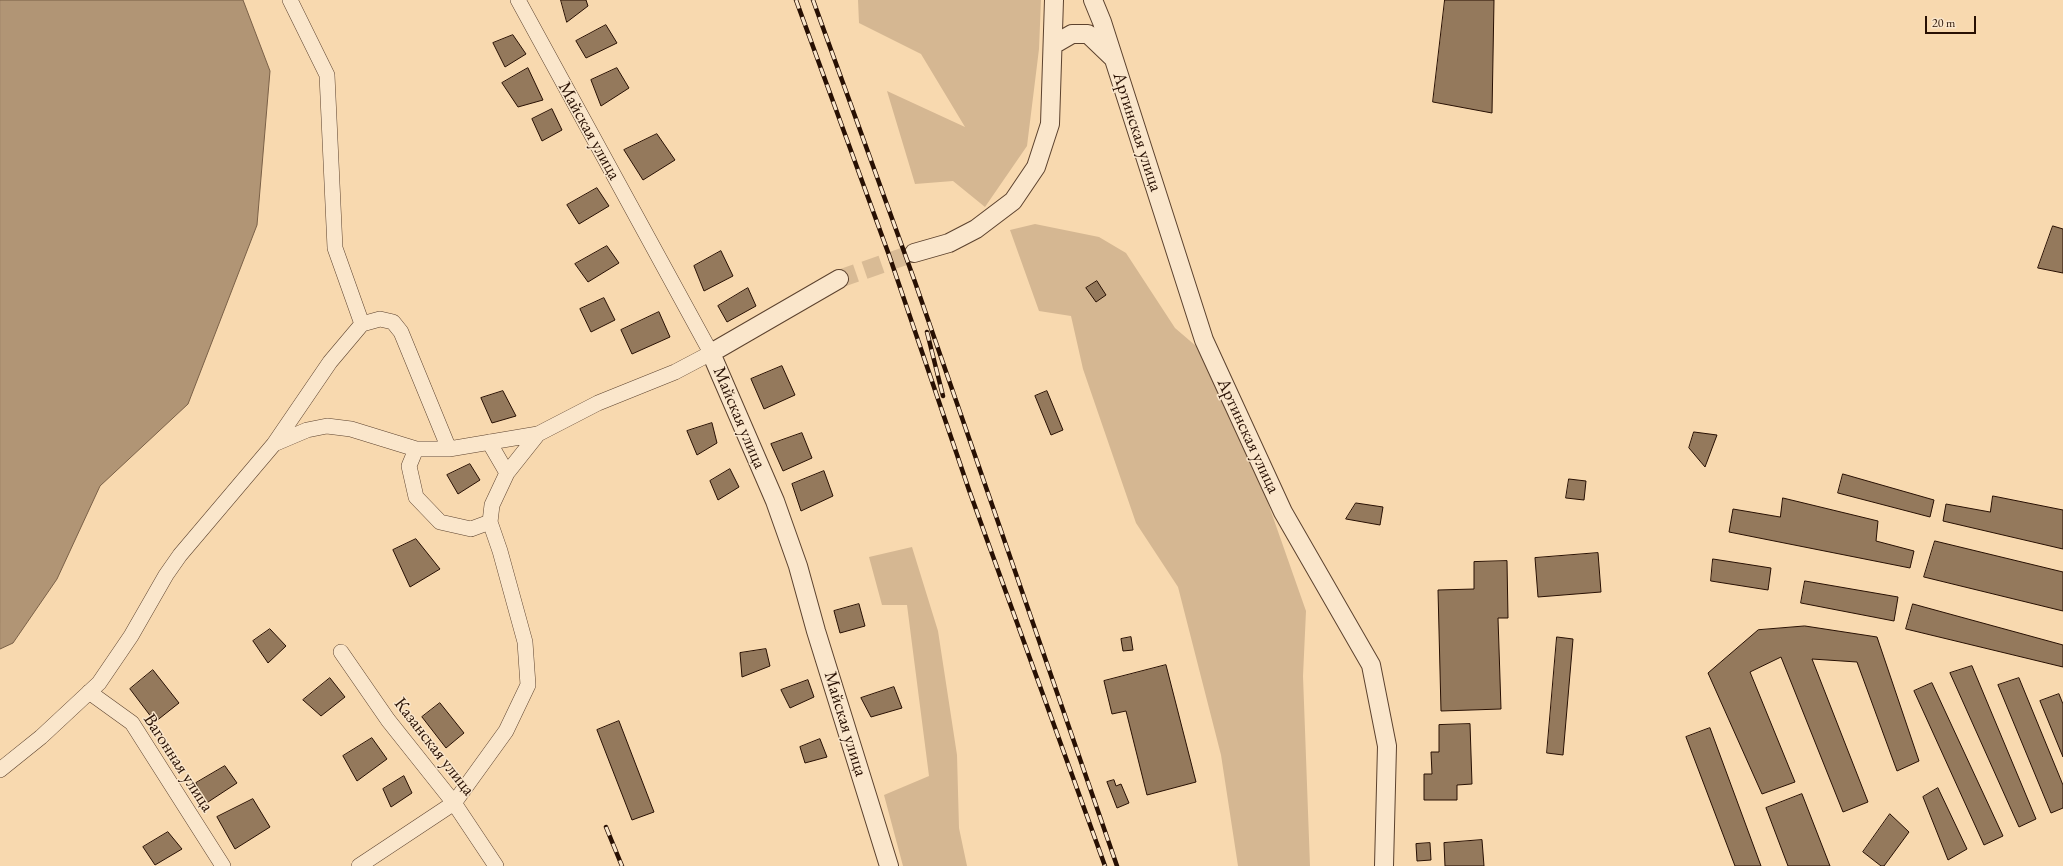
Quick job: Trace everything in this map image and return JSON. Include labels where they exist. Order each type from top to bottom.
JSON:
[{"type":"street","points":[[290,0],[327,75],[335,248],[362,324]]},
{"type":"street","name":"Майская улица","points":[[518,0],[711,353],[775,501],[798,566],[818,638],[889,866]]},
{"type":"street","points":[[914,253],[948,243],[976,229],[1013,201],[1036,166],[1050,124],[1054,0]]},
{"type":"street","name":"Артинская улица","points":[[1092,0],[1102,22],[1204,340],[1283,512],[1371,664],[1387,746],[1384,866]]},
{"type":"street","points":[[1053,45],[1072,34],[1088,34],[1113,57]]},
{"type":"street","points":[[274,444],[307,430],[327,426],[351,429],[416,449],[449,449],[538,434],[598,403],[675,372],[711,353],[839,279]]},
{"type":"street","points":[[0,770],[41,737],[99,683],[131,636],[166,575],[180,555],[274,444],[330,362],[362,324],[380,319],[393,322],[400,332],[449,449]]},
{"type":"street","points":[[359,866],[454,803],[506,731],[528,685],[525,642],[500,551],[490,522],[492,505],[507,473],[538,434]]},
{"type":"street","points":[[489,442],[507,473]]},
{"type":"street","points":[[416,449],[409,466],[416,497],[440,522],[471,529],[490,522]]},
{"type":"street","name":"Казанская улица","points":[[341,652],[388,720],[454,803],[496,866]]},
{"type":"street","name":"Вагонная улица","points":[[89,692],[132,722],[223,866]]},
{"type":"shaded area","points":[[0,0],[243,0],[270,71],[257,225],[188,404],[100,486],[57,579],[13,643],[0,649]]},
{"type":"shaded area","points":[[858,0],[1041,0],[1039,49],[1027,146],[985,207],[953,181],[915,184],[887,91],[965,127],[921,54],[859,23]]},
{"type":"shaded area","points":[[1035,224],[1099,237],[1126,253],[1175,328],[1203,352],[1262,486],[1306,611],[1303,676],[1310,866],[1238,866],[1221,755],[1178,587],[1136,523],[1083,369],[1071,316],[1039,311],[1010,230]]},
{"type":"shaded area","points":[[912,547],[938,631],[957,755],[959,828],[967,866],[903,866],[884,795],[929,776],[907,605],[882,605],[869,557]]},
{"type":"building","points":[[561,0],[586,0],[588,6],[567,22]]},
{"type":"building","points":[[1445,0],[1494,0],[1492,113],[1433,102]]},
{"type":"building","points":[[606,25],[617,43],[586,58],[576,41]]},
{"type":"building","points":[[513,35],[526,54],[505,67],[493,43]]},
{"type":"building","points":[[528,68],[543,100],[518,107],[502,83]]},
{"type":"building","points":[[617,68],[629,88],[601,106],[591,80]]},
{"type":"building","points":[[552,109],[562,130],[542,141],[532,119]]},
{"type":"building","points":[[657,134],[675,160],[643,180],[624,150]]},
{"type":"building","points":[[597,188],[609,206],[579,224],[567,205]]},
{"type":"building","points":[[2053,226],[2063,229],[2063,273],[2038,268]]},
{"type":"building","points":[[607,246],[619,263],[588,282],[575,264]]},
{"type":"building","points":[[721,251],[733,276],[704,291],[694,266]]},
{"type":"building","points":[[1097,281],[1106,295],[1096,302],[1086,288]]},
{"type":"building","points":[[748,288],[756,306],[727,322],[718,306]]},
{"type":"building","points":[[604,298],[615,320],[591,332],[580,309]]},
{"type":"building","points":[[659,312],[670,337],[632,354],[621,330]]},
{"type":"building","points":[[782,366],[795,395],[764,409],[751,379]]},
{"type":"building","points":[[503,391],[516,416],[492,423],[481,398]]},
{"type":"building","points":[[1047,391],[1063,430],[1051,435],[1035,396]]},
{"type":"building","points":[[712,423],[717,443],[697,455],[687,431]]},
{"type":"building","points":[[1694,432],[1717,435],[1705,467],[1689,448]]},
{"type":"building","points":[[802,433],[812,458],[783,471],[771,444]]},
{"type":"building","points":[[470,464],[480,480],[458,494],[447,475]]},
{"type":"building","points":[[730,469],[739,487],[718,500],[710,481]]},
{"type":"building","points":[[824,471],[833,496],[801,511],[792,484]]},
{"type":"building","points":[[1843,474],[1934,500],[1930,517],[1838,493]]},
{"type":"building","points":[[1569,479],[1586,481],[1584,500],[1566,498]]},
{"type":"building","points":[[1993,496],[2063,510],[2063,549],[1943,521],[1946,504],[1990,512]]},
{"type":"building","points":[[1783,498],[1878,521],[1876,541],[1914,551],[1910,568],[1729,532],[1733,509],[1780,517]]},
{"type":"building","points":[[1356,503],[1383,507],[1380,525],[1346,519]]},
{"type":"building","points":[[416,539],[440,569],[410,587],[393,550]]},
{"type":"building","points":[[1935,541],[2063,572],[2063,611],[1924,577]]},
{"type":"building","points":[[1598,553],[1601,592],[1538,597],[1535,558]]},
{"type":"building","points":[[1713,559],[1771,568],[1768,590],[1711,581]]},
{"type":"building","points":[[1507,561],[1508,618],[1498,618],[1501,709],[1441,711],[1438,590],[1474,589],[1474,562]]},
{"type":"building","points":[[1805,581],[1898,597],[1894,621],[1801,603]]},
{"type":"building","points":[[859,604],[865,626],[840,633],[834,611]]},
{"type":"building","points":[[1913,604],[2063,645],[2063,667],[1906,629]]},
{"type":"building","points":[[1805,626],[1877,637],[1919,761],[1897,771],[1857,662],[1812,659],[1868,802],[1843,812],[1781,657],[1750,672],[1795,782],[1762,794],[1708,673],[1758,630]]},
{"type":"building","points":[[270,629],[286,646],[268,663],[253,641]]},
{"type":"building","points":[[1131,637],[1133,650],[1123,651],[1121,639]]},
{"type":"building","points":[[1557,637],[1573,639],[1563,755],[1547,753]]},
{"type":"building","points":[[766,649],[770,666],[742,677],[740,653]]},
{"type":"building","points":[[1166,665],[1196,782],[1147,795],[1126,711],[1112,714],[1104,681]]},
{"type":"building","points":[[1972,666],[2036,819],[2019,827],[1950,673]]},
{"type":"building","points":[[153,670],[179,703],[155,722],[130,689]]},
{"type":"building","points":[[330,678],[345,697],[321,716],[303,700]]},
{"type":"building","points":[[2019,678],[2063,785],[2063,808],[2051,813],[1998,685]]},
{"type":"building","points":[[808,680],[814,697],[790,708],[781,690]]},
{"type":"building","points":[[1932,683],[2003,836],[1984,845],[1914,691]]},
{"type":"building","points":[[894,687],[902,708],[871,717],[861,698]]},
{"type":"building","points":[[2059,694],[2063,704],[2063,757],[2040,701]]},
{"type":"building","points":[[440,703],[464,733],[446,748],[422,717]]},
{"type":"building","points":[[619,721],[654,812],[632,820],[597,730]]},
{"type":"building","points":[[1470,724],[1472,784],[1457,785],[1457,800],[1424,800],[1424,774],[1432,774],[1431,752],[1439,752],[1439,725]]},
{"type":"building","points":[[1710,728],[1761,866],[1735,866],[1686,737]]},
{"type":"building","points":[[372,738],[387,759],[357,781],[343,756]]},
{"type":"building","points":[[820,739],[827,757],[805,763],[800,747]]},
{"type":"building","points":[[225,766],[237,783],[205,804],[196,783]]},
{"type":"building","points":[[404,776],[412,793],[391,807],[383,789]]},
{"type":"building","points":[[1114,780],[1116,786],[1121,784],[1129,803],[1117,808],[1107,782]]},
{"type":"building","points":[[1938,788],[1967,849],[1948,860],[1923,797]]},
{"type":"building","points":[[1802,794],[1830,866],[1788,866],[1766,808]]},
{"type":"building","points":[[253,799],[270,827],[235,849],[217,817]]},
{"type":"building","points":[[1890,814],[1909,832],[1884,866],[1881,866],[1863,852]]},
{"type":"building","points":[[168,832],[182,849],[155,865],[143,847]]},
{"type":"building","points":[[1482,840],[1484,866],[1445,866],[1444,843]]},
{"type":"building","points":[[1430,843],[1431,860],[1417,861],[1416,844]]},
{"type":"tunnel","points":[[839,279],[914,253]]},
{"type":"railway","points":[[796,0],[889,255],[969,490],[1105,866]]},
{"type":"railway","points":[[813,0],[915,282],[1117,866]]},
{"type":"railway","points":[[927,332],[943,396]]},
{"type":"railway","points":[[606,827],[622,866]]}]
